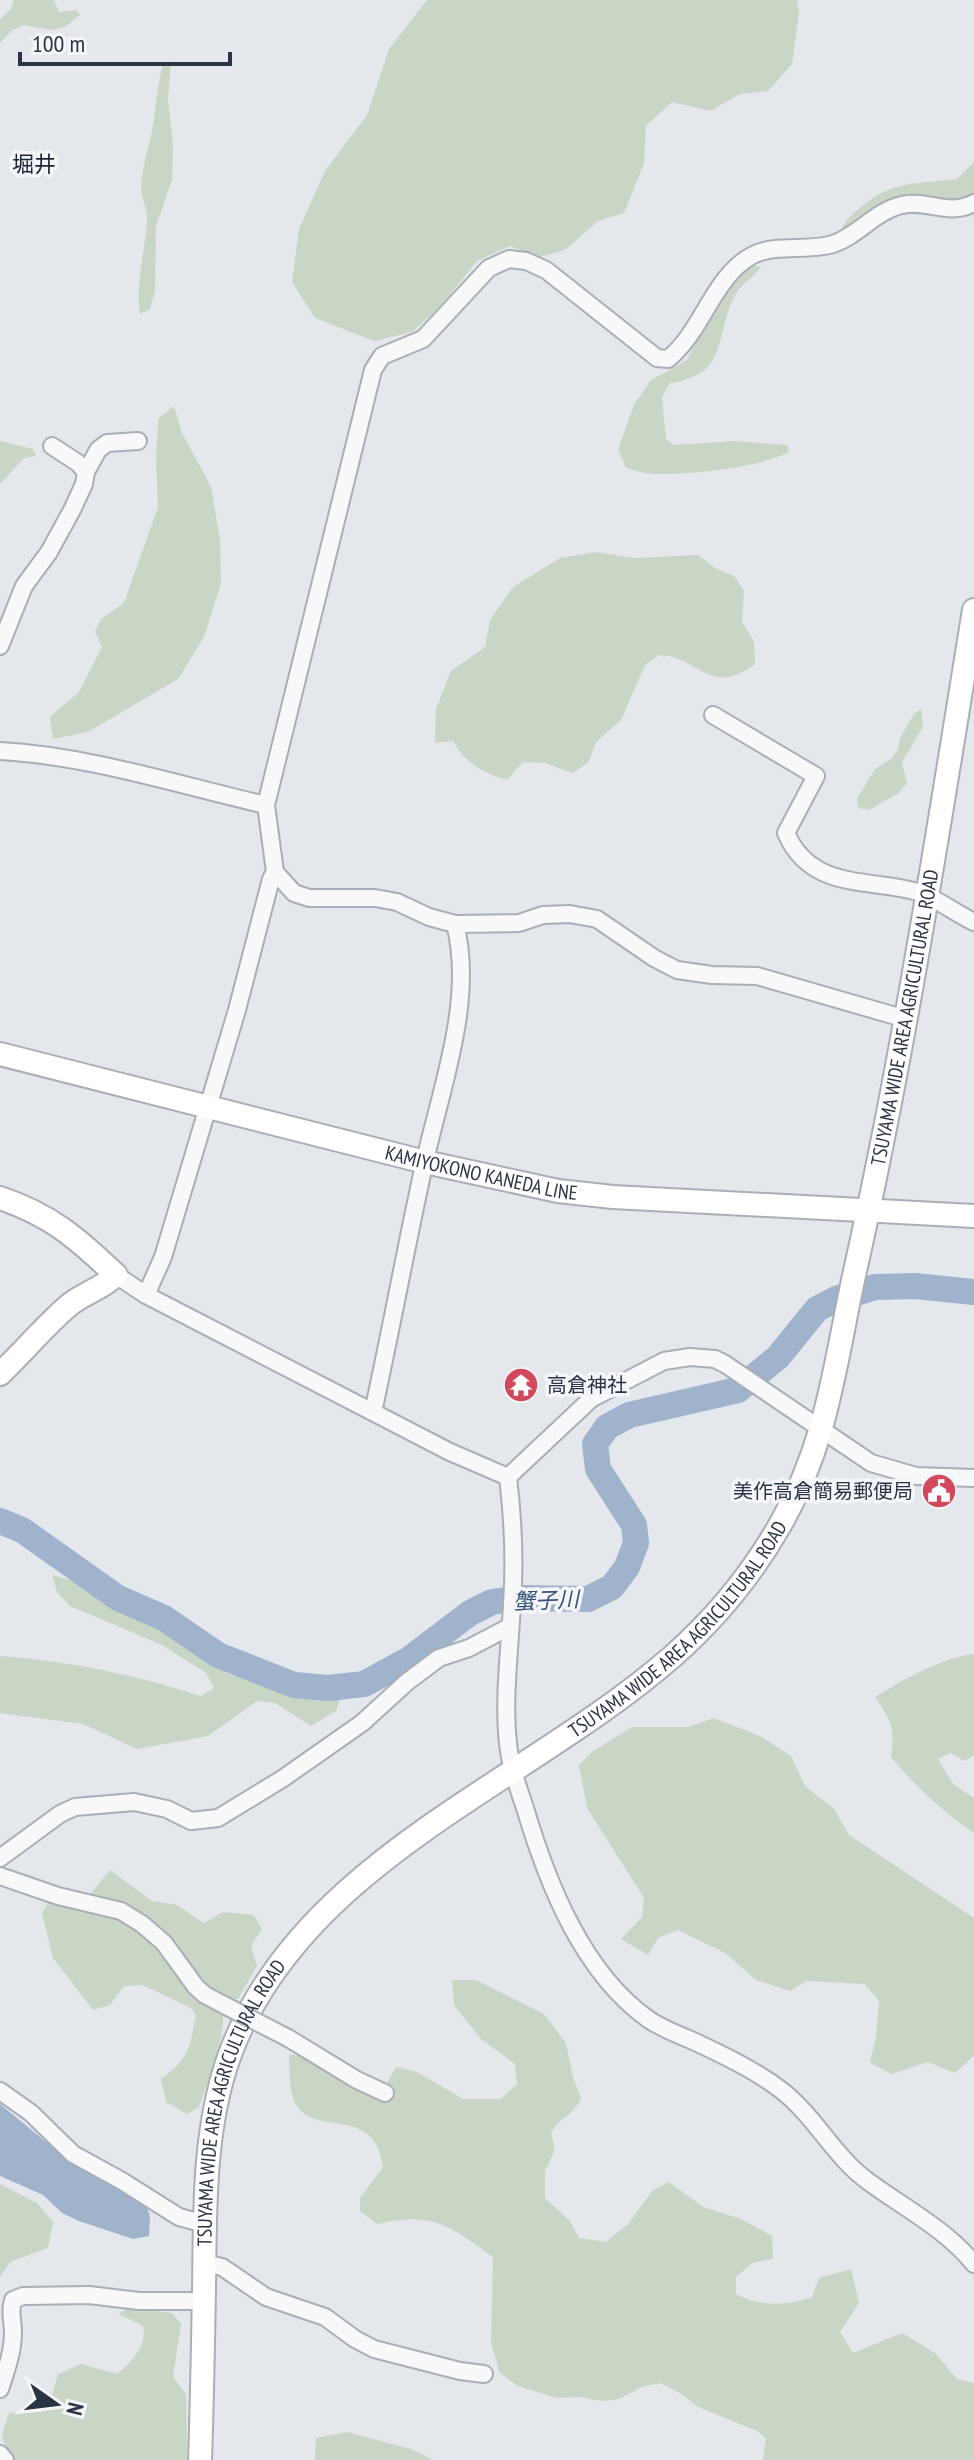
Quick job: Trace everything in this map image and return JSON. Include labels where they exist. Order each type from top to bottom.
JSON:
[{"type":"street","points":[[906,1019],[757,976],[677,970],[597,919],[570,914],[543,915],[519,923],[455,924],[429,917],[405,905],[375,898],[309,898],[294,893],[275,872],[266,805],[355,437],[373,370],[382,356],[423,339],[445,319],[469,287],[489,268],[509,259],[526,261],[546,270],[657,358],[668,359],[692,334],[736,267],[755,254],[773,249],[832,244],[888,210],[903,205],[955,210],[974,203]]},
{"type":"street","points":[[0,646],[24,586],[49,552],[98,450],[107,443],[138,441]]},
{"type":"street","points":[[52,446],[86,472]]},
{"type":"street","name":"TSUYAMA WIDE AREA AGRICULTURAL ROAD","points":[[200,2460],[205,2224],[210,2151],[227,2062],[261,1990],[293,1948],[345,1893],[391,1855],[621,1697],[673,1656],[736,1590],[781,1524],[809,1468],[822,1429],[906,1019],[974,610]]},
{"type":"street","points":[[713,715],[816,776],[786,833],[802,857],[832,877],[918,893],[972,917]]},
{"type":"street","points":[[0,751],[78,760],[266,805]]},
{"type":"street","points":[[146,1295],[163,1257],[209,1107],[275,872]]},
{"type":"street","points":[[373,1412],[457,1024],[459,975],[455,924]]},
{"type":"street","name":"KAMIYOKONO KANEDA LINE","points":[[0,1054],[425,1162],[558,1191],[613,1197],[974,1216]]},
{"type":"street","points":[[0,1198],[44,1215],[78,1240],[116,1275],[146,1295],[450,1452],[508,1477]]},
{"type":"street","points":[[0,1374],[66,1308],[81,1296],[107,1284],[116,1275]]},
{"type":"street","points":[[508,1477],[591,1399],[664,1361],[690,1357],[715,1359],[871,1463],[916,1476],[974,1478]]},
{"type":"street","points":[[508,1477],[514,1536],[507,1742],[544,1869],[570,1925],[599,1968],[646,2018],[780,2089],[802,2108],[867,2181],[944,2236],[974,2264]]},
{"type":"street","points":[[0,1858],[60,1814],[75,1807],[134,1802],[167,1809],[191,1821],[218,1818],[282,1779],[362,1723],[439,1658],[469,1648],[509,1627]]},
{"type":"street","points":[[0,1876],[58,1896],[121,1911],[164,1943],[205,1995],[385,2093]]},
{"type":"street","points":[[0,2091],[31,2113],[73,2154],[179,2217],[205,2224]]},
{"type":"street","points":[[204,2263],[222,2267],[266,2297],[325,2317],[374,2349],[484,2374]]},
{"type":"street","points":[[0,2389],[11,2345],[10,2309],[13,2300],[23,2296],[89,2295],[139,2301],[204,2301]]},
{"type":"street","points":[[0,2454],[5,2460]]},
{"type":"green space","points":[[14,0],[54,0],[59,12],[76,10],[80,15],[65,27],[51,30],[23,25],[11,31],[0,43],[0,19],[11,9]]},
{"type":"green space","points":[[427,0],[797,0],[799,12],[792,64],[768,91],[740,94],[710,111],[672,102],[646,126],[644,163],[624,213],[598,221],[565,250],[540,257],[510,246],[477,261],[440,307],[412,332],[374,341],[315,318],[292,282],[299,229],[325,171],[367,115],[389,49]]},
{"type":"green space","points":[[171,61],[168,99],[173,144],[172,180],[156,226],[155,291],[150,309],[140,314],[139,280],[147,222],[141,191],[142,178],[163,64]]},
{"type":"green space","points":[[974,162],[974,193],[965,199],[911,202],[851,230],[842,231],[851,216],[881,193],[904,185],[957,179]]},
{"type":"green space","points":[[751,265],[761,267],[735,295],[711,363],[689,379],[670,383],[662,397],[666,439],[674,445],[734,441],[787,445],[789,452],[743,466],[707,471],[653,474],[626,468],[618,449],[634,405],[651,380],[687,360],[738,273]]},
{"type":"green space","points":[[174,406],[182,433],[211,487],[220,539],[221,583],[204,637],[178,679],[88,732],[53,739],[50,717],[79,692],[102,647],[95,631],[101,619],[124,603],[158,507],[158,419]]},
{"type":"green space","points":[[0,441],[33,449],[36,456],[24,458],[0,484]]},
{"type":"green space","points":[[596,552],[635,558],[698,555],[715,568],[734,576],[744,591],[742,622],[754,641],[755,664],[740,673],[716,677],[673,657],[659,655],[645,665],[621,720],[596,742],[588,763],[572,773],[545,763],[523,762],[507,780],[476,766],[453,741],[435,743],[436,709],[451,671],[485,647],[490,620],[513,587],[560,558]]},
{"type":"green space","points":[[921,709],[923,727],[902,762],[907,783],[899,793],[869,810],[858,808],[857,799],[875,769],[891,759],[914,714]]},
{"type":"green space","points":[[52,1575],[80,1583],[136,1614],[229,1674],[282,1690],[340,1700],[336,1711],[311,1726],[275,1703],[257,1701],[208,1736],[137,1749],[83,1724],[0,1713],[0,1656],[102,1670],[201,1696],[214,1688],[206,1673],[162,1645],[70,1606],[57,1592]]},
{"type":"green space","points":[[974,1654],[974,1755],[965,1761],[950,1753],[938,1759],[953,1784],[974,1798],[974,1833],[930,1798],[891,1757],[891,1725],[875,1697],[936,1664]]},
{"type":"green space","points":[[714,1718],[760,1736],[791,1756],[805,1786],[834,1809],[849,1835],[974,1918],[974,2056],[955,2073],[928,2062],[892,2074],[870,2063],[879,2001],[865,1984],[806,1981],[790,1991],[756,1980],[725,1953],[678,1930],[658,1938],[648,1955],[621,1939],[642,1917],[644,1898],[587,1808],[579,1765],[593,1751],[632,1727],[688,1727]]},
{"type":"green space","points":[[110,1870],[152,1901],[177,1905],[204,1923],[223,1912],[254,1915],[262,1929],[251,1946],[257,1966],[238,1999],[224,1999],[222,2032],[215,2060],[199,2107],[187,2114],[166,2102],[161,2079],[178,2065],[187,2052],[196,2015],[191,2008],[143,1985],[124,1986],[110,2005],[93,2010],[53,1958],[42,1913],[50,1899],[88,1897]]},
{"type":"green space","points":[[452,1980],[476,1980],[544,2014],[566,2043],[581,2098],[551,2133],[555,2150],[545,2171],[545,2198],[570,2221],[579,2238],[606,2242],[628,2224],[653,2190],[669,2182],[703,2207],[741,2219],[772,2236],[773,2259],[752,2263],[736,2277],[736,2294],[773,2304],[802,2300],[812,2297],[819,2278],[851,2269],[859,2303],[840,2332],[853,2353],[902,2333],[935,2353],[957,2379],[974,2383],[974,2460],[763,2460],[766,2438],[757,2431],[698,2407],[660,2383],[642,2387],[619,2399],[601,2401],[580,2397],[557,2398],[518,2386],[500,2373],[491,2343],[493,2257],[439,2224],[412,2219],[377,2224],[360,2211],[360,2198],[383,2167],[377,2147],[368,2134],[355,2127],[312,2118],[301,2111],[291,2088],[289,2054],[386,2085],[396,2067],[417,2072],[463,2099],[501,2099],[517,2084],[515,2064],[481,2039],[454,2005]]},
{"type":"green space","points":[[0,2184],[37,2203],[53,2222],[48,2248],[10,2262],[0,2277]]},
{"type":"green space","points":[[127,2308],[172,2313],[181,2324],[173,2377],[186,2394],[187,2460],[0,2460],[0,2453],[6,2449],[2,2435],[9,2413],[42,2412],[51,2399],[58,2374],[81,2364],[117,2374],[133,2359],[144,2333],[143,2326],[119,2314]]},
{"type":"green space","points":[[347,2432],[411,2449],[433,2460],[315,2460],[316,2438]]},
{"type":"water","points":[[0,2104],[74,2165],[146,2204],[150,2217],[149,2236],[133,2239],[79,2221],[62,2213],[43,2195],[0,2176]]},
{"type":"waterway","name":"蟹子川","points":[[0,1521],[22,1530],[118,1598],[164,1618],[218,1655],[294,1685],[328,1688],[364,1684],[408,1660],[470,1613],[492,1602],[520,1598],[588,1599],[612,1587],[627,1567],[636,1543],[634,1525],[598,1469],[595,1444],[607,1427],[629,1415],[738,1390],[778,1357],[817,1309],[836,1299],[875,1287],[915,1286],[974,1292]]},
{"type":"place","name":"高倉神社","points":[[521,1385]]},
{"type":"place","name":"美作高倉簡易郵便局","points":[[939,1491]]},
{"type":"district","name":"堀井","points":[[34,164]]}]
